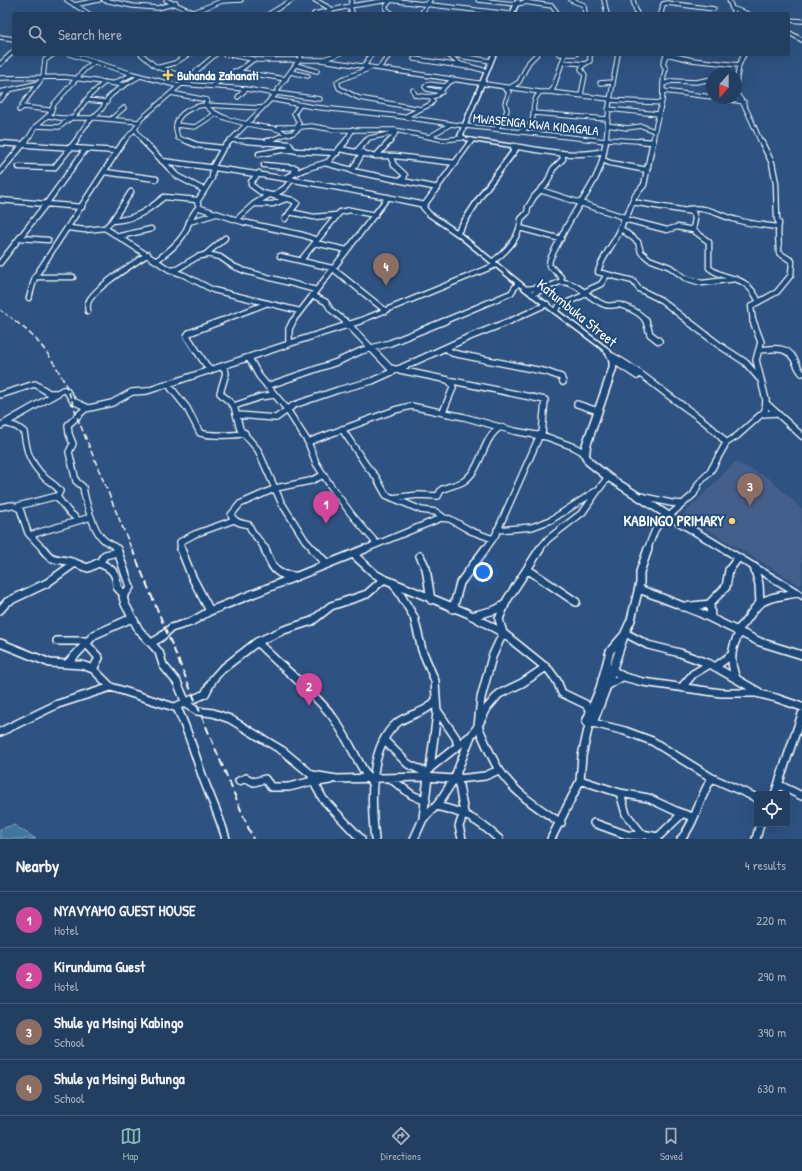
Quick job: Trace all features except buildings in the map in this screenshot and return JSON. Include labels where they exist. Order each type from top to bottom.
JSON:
[{"type":"main road","points":[[512,12],[518,2]]},
{"type":"main road","points":[[457,233],[484,191],[515,150],[513,146],[472,140],[462,138],[460,136],[480,84],[488,71],[493,56]]},
{"type":"main road","name":"Katumbuka Street","points":[[457,233],[532,294],[604,348],[613,358],[612,373],[588,438],[585,453]]},
{"type":"main road","points":[[585,453],[589,462],[608,476],[668,515],[800,595]]},
{"type":"street","points":[[67,0],[86,12]]},
{"type":"street","points":[[74,5],[99,0]]},
{"type":"street","points":[[104,0],[133,6],[158,8],[176,3]]},
{"type":"street","points":[[166,0],[194,12]]},
{"type":"street","points":[[198,12],[224,1],[241,0]]},
{"type":"street","points":[[272,12],[292,0]]},
{"type":"street","points":[[315,0],[333,10]]},
{"type":"street","points":[[352,0],[350,6],[352,12]]},
{"type":"street","points":[[324,12],[390,0],[494,12]]},
{"type":"street","points":[[390,0],[386,9],[390,12]]},
{"type":"street","points":[[423,12],[430,0]]},
{"type":"street","points":[[478,0],[528,2],[552,6],[556,12]]},
{"type":"street","points":[[571,0],[584,5],[585,12]]},
{"type":"street","points":[[604,0],[607,12]]},
{"type":"street","points":[[633,0],[636,12]]},
{"type":"street","points":[[729,0],[729,3],[734,9],[742,12]]},
{"type":"street","points":[[661,12],[663,4],[667,3],[714,10]]},
{"type":"street","points":[[213,6],[220,7]]},
{"type":"street","points":[[790,20],[802,21]]},
{"type":"street","points":[[790,33],[802,40]]},
{"type":"street","points":[[0,38],[12,39]]},
{"type":"street","points":[[0,64],[12,53]]},
{"type":"street","points":[[24,107],[22,105],[43,76],[45,60],[51,56]]},
{"type":"street","points":[[75,56],[140,76],[180,85],[246,89],[320,99]]},
{"type":"street","points":[[143,56],[146,60],[160,68],[187,78]]},
{"type":"street","points":[[160,68],[174,63],[186,56]]},
{"type":"street","points":[[29,298],[35,277],[69,228],[117,151],[130,133],[135,129],[139,122],[212,56]]},
{"type":"street","points":[[236,56],[254,59],[321,60],[506,88],[581,95],[609,100],[661,103]]},
{"type":"street","points":[[197,200],[212,178],[213,166],[223,148],[276,93],[301,56]]},
{"type":"street","points":[[321,60],[333,56]]},
{"type":"street","points":[[364,67],[370,56]]},
{"type":"street","points":[[379,68],[388,56]]},
{"type":"street","points":[[449,56],[456,62],[468,67]]},
{"type":"street","points":[[460,56],[491,61]]},
{"type":"street","points":[[506,88],[519,82],[529,62],[535,56]]},
{"type":"street","points":[[550,92],[554,87],[564,56]]},
{"type":"street","points":[[581,95],[583,82],[586,77],[581,69],[590,61],[591,56]]},
{"type":"street","name":"MWASENGA KWA KIDAGALA","points":[[513,146],[562,153],[592,154],[604,151],[609,100],[618,56]]},
{"type":"street","points":[[665,56],[663,64],[666,69],[662,82],[661,89],[663,91],[661,103],[644,184],[632,202],[618,236],[598,270],[600,273],[632,281],[640,289],[666,303],[719,345],[745,362],[760,379]]},
{"type":"street","points":[[675,56],[739,66],[743,56]]},
{"type":"street","points":[[211,86],[234,71],[244,67],[254,59]]},
{"type":"street","points":[[414,59],[488,71]]},
{"type":"street","points":[[0,172],[24,145],[36,126],[48,116],[50,110],[80,78],[85,69],[94,62]]},
{"type":"street","points":[[562,63],[585,64]]},
{"type":"street","points":[[296,65],[317,71]]},
{"type":"street","points":[[369,68],[337,82],[340,88],[359,98],[421,109]]},
{"type":"street","points":[[234,71],[286,79]]},
{"type":"street","points":[[291,72],[308,76]]},
{"type":"street","points":[[114,83],[133,74]]},
{"type":"street","points":[[0,78],[43,76],[80,78],[125,85]]},
{"type":"street","points":[[19,167],[54,168],[68,149],[74,145],[79,134],[91,118],[100,112],[107,102],[107,99],[140,76]]},
{"type":"street","points":[[413,90],[414,94],[431,97],[437,96],[442,92],[448,82],[454,80]]},
{"type":"street","points":[[662,82],[696,82],[706,80]]},
{"type":"street","points":[[36,126],[59,127],[72,118],[86,100],[105,82]]},
{"type":"street","points":[[600,83],[613,82]]},
{"type":"street","points":[[0,92],[39,83]]},
{"type":"street","points":[[442,92],[427,89],[425,87],[428,84],[445,86]]},
{"type":"street","points":[[496,129],[501,123],[506,110],[505,103],[509,92],[506,88]]},
{"type":"street","points":[[238,97],[246,89]]},
{"type":"street","points":[[0,100],[10,90]]},
{"type":"street","points":[[663,91],[706,96]]},
{"type":"street","points":[[521,131],[531,125],[535,100],[540,92]]},
{"type":"street","points":[[171,93],[207,100],[205,105]]},
{"type":"street","points":[[403,117],[432,103],[433,100],[431,97]]},
{"type":"street","name":"MWASENGA KWA KIDAGALA","points":[[270,99],[315,108],[403,117],[545,135],[606,140]]},
{"type":"street","points":[[86,100],[107,102]]},
{"type":"street","points":[[552,839],[580,780],[583,765],[582,758],[591,724],[607,686],[631,620],[639,589],[640,572],[655,530],[668,515],[691,498],[699,483],[710,472],[726,443],[737,436],[765,411],[766,403],[756,360],[761,346],[761,338],[753,320],[751,310],[752,306],[777,292],[791,275],[792,261],[779,253],[775,178],[772,163],[753,126],[742,100]]},
{"type":"street","points":[[299,127],[299,123],[294,113],[300,104]]},
{"type":"street","points":[[223,148],[204,146],[180,140],[177,135],[176,125],[186,110],[193,109],[196,105],[262,108]]},
{"type":"street","points":[[205,105],[216,114],[247,123],[280,129],[285,134],[293,150]]},
{"type":"street","points":[[19,110],[24,107],[50,110]]},
{"type":"street","points":[[110,119],[124,108]]},
{"type":"street","points":[[608,110],[658,114]]},
{"type":"street","points":[[534,113],[561,114],[607,119]]},
{"type":"street","points":[[176,125],[195,127],[204,120],[216,114]]},
{"type":"street","points":[[48,116],[139,122]]},
{"type":"street","points":[[429,137],[451,124]]},
{"type":"street","points":[[607,125],[627,128],[642,126],[654,131]]},
{"type":"street","points":[[272,128],[311,126],[335,130],[379,129],[402,131],[444,140],[462,138]]},
{"type":"street","points":[[288,139],[299,127]]},
{"type":"street","points":[[135,129],[141,139],[176,176],[204,190]]},
{"type":"street","points":[[285,178],[292,174],[325,163],[338,151],[353,130]]},
{"type":"street","points":[[357,152],[368,138],[402,131]]},
{"type":"street","points":[[264,143],[285,134],[293,133]]},
{"type":"street","points":[[376,156],[388,146],[394,133]]},
{"type":"street","points":[[230,140],[289,144]]},
{"type":"street","points":[[457,233],[426,213],[423,209],[472,140]]},
{"type":"street","points":[[606,140],[653,142]]},
{"type":"street","points":[[0,143],[68,149],[117,151]]},
{"type":"street","points":[[0,262],[46,204],[85,150]]},
{"type":"street","points":[[259,154],[282,150],[362,152],[376,156],[390,156],[456,163]]},
{"type":"street","points":[[562,282],[561,277],[549,264],[550,259],[580,204],[594,184],[603,160],[604,151]]},
{"type":"street","points":[[352,170],[362,152]]},
{"type":"street","points":[[124,595],[130,589],[118,552],[115,546],[102,539],[85,502],[83,487],[76,481],[69,454],[73,444],[68,427],[69,423],[88,408],[112,403],[132,392],[147,391],[348,325],[386,311],[494,263],[505,252],[520,228],[522,224],[521,219],[526,214],[528,206],[535,195],[548,181],[553,169],[563,159],[562,153]]},
{"type":"street","points":[[390,156],[394,165],[405,175],[404,178],[400,180]]},
{"type":"street","points":[[603,160],[610,163],[647,170]]},
{"type":"street","points":[[162,161],[213,166],[259,173],[425,205]]},
{"type":"street","points":[[325,163],[328,165],[438,188]]},
{"type":"street","points":[[264,165],[296,168],[292,174]]},
{"type":"street","points":[[105,172],[156,179]]},
{"type":"street","points":[[259,173],[251,182],[251,185],[262,193],[274,195],[297,203],[285,219]]},
{"type":"street","points":[[274,195],[285,188],[292,179]]},
{"type":"street","points":[[540,190],[580,204],[622,216],[624,219],[644,226],[667,230],[677,227],[693,230],[709,242],[709,268],[736,279],[753,291],[759,302]]},
{"type":"street","points":[[105,228],[112,221],[131,192]]},
{"type":"street","points":[[236,220],[254,204],[269,195]]},
{"type":"street","points":[[112,221],[124,220],[146,212],[164,197],[197,200]]},
{"type":"street","points":[[291,343],[288,333],[289,326],[388,197]]},
{"type":"street","points":[[254,204],[273,204],[288,199]]},
{"type":"street","points":[[0,200],[82,207]]},
{"type":"street","points":[[157,260],[177,245],[184,235],[199,207],[197,200]]},
{"type":"street","points":[[632,202],[691,211],[694,215],[693,230]]},
{"type":"street","points":[[199,207],[236,220],[303,235],[316,242],[347,250]]},
{"type":"street","points":[[685,210],[695,208],[715,211],[741,221],[778,227]]},
{"type":"street","points":[[301,260],[336,215],[348,210],[375,215]]},
{"type":"street","points":[[290,212],[314,217],[336,215]]},
{"type":"street","points":[[190,222],[216,214]]},
{"type":"street","points":[[69,228],[85,230],[105,228],[148,254],[170,270],[184,275],[213,290],[300,311]]},
{"type":"street","points":[[520,228],[561,239]]},
{"type":"street","points":[[620,228],[638,242],[641,252],[649,259],[670,267],[685,278],[702,283],[736,279]]},
{"type":"street","points":[[120,236],[151,229]]},
{"type":"street","points":[[20,238],[48,240]]},
{"type":"street","points":[[170,270],[206,254],[225,238]]},
{"type":"street","points":[[88,311],[87,304],[102,286],[148,254]]},
{"type":"street","points":[[206,254],[220,257],[233,266],[241,269],[316,290]]},
{"type":"street","points":[[280,256],[332,268],[386,311]]},
{"type":"street","points":[[555,311],[559,306],[582,296],[586,291],[602,283],[607,275]]},
{"type":"street","points":[[35,277],[73,277]]},
{"type":"street","points":[[532,294],[562,282],[572,283],[586,291],[596,301],[607,306],[620,305],[641,315],[645,319],[650,334],[658,342]]},
{"type":"street","points":[[267,386],[390,343],[487,304],[511,293],[518,283]]},
{"type":"street","points":[[526,289],[548,287]]},
{"type":"street","points":[[312,295],[326,302],[331,310],[348,325],[389,368],[545,399],[545,413],[542,422],[542,432],[538,436],[493,539],[460,583],[453,609]]},
{"type":"street","points":[[210,371],[189,340],[189,334],[268,303]]},
{"type":"street","points":[[278,417],[294,404],[372,381],[547,304]]},
{"type":"street","points":[[446,348],[452,353],[548,372],[559,376],[563,382]]},
{"type":"street","points":[[759,350],[781,348],[788,350],[802,373]]},
{"type":"street","points":[[412,372],[412,368],[416,364],[428,357]]},
{"type":"street","points":[[249,358],[259,376],[287,410],[308,442],[316,462],[324,475],[352,515],[377,544]]},
{"type":"street","points":[[613,358],[712,426],[726,443]]},
{"type":"street","points":[[221,367],[224,368],[226,373],[220,393],[234,406],[238,423],[244,434],[258,450],[260,458],[276,488],[281,502],[305,540],[327,564]]},
{"type":"street","points":[[443,412],[453,388],[452,384],[448,380]]},
{"type":"street","points":[[170,383],[171,388],[187,408],[200,433],[212,436],[223,434],[238,436],[244,434]]},
{"type":"street","points":[[0,395],[35,384],[42,387],[48,393],[57,393]]},
{"type":"street","points":[[3,423],[57,393],[66,390],[74,401],[88,408]]},
{"type":"street","points":[[234,406],[260,397],[274,395]]},
{"type":"street","points":[[766,403],[772,405],[778,413],[802,436]]},
{"type":"street","points":[[577,404],[598,411]]},
{"type":"street","points":[[308,442],[409,406],[443,412],[561,442],[585,453]]},
{"type":"street","points":[[762,414],[778,413]]},
{"type":"street","points":[[237,415],[292,419]]},
{"type":"street","points":[[0,507],[7,505],[18,506],[57,496],[60,492],[60,489],[45,478],[29,457],[24,432],[17,427],[3,423]]},
{"type":"street","points":[[392,498],[419,495],[438,496],[446,487],[464,481],[474,471],[489,438],[494,431],[500,427]]},
{"type":"street","points":[[342,429],[366,465],[376,477],[384,493],[392,498],[408,503],[421,510],[436,512],[444,518]]},
{"type":"street","points":[[297,576],[285,576],[274,570],[262,543],[251,532],[249,525],[239,523],[234,520],[231,515],[236,507],[276,488],[310,481],[324,475]]},
{"type":"street","points":[[560,823],[512,786],[499,770],[488,752],[478,726],[481,698],[492,657],[502,633],[499,619],[506,604],[548,539],[583,512],[608,476]]},
{"type":"street","points":[[497,530],[520,529],[544,524],[599,489]]},
{"type":"street","points":[[57,496],[65,508],[78,520]]},
{"type":"street","points":[[640,496],[671,503],[683,504]]},
{"type":"street","points":[[18,506],[23,514],[26,528],[30,535],[49,557],[54,560],[75,563],[88,568],[99,563],[105,555],[118,552]]},
{"type":"street","points":[[30,535],[91,517]]},
{"type":"street","points":[[151,643],[160,638],[169,629],[191,622],[210,611],[436,519],[444,518],[454,520],[474,532],[493,539]]},
{"type":"street","points":[[210,611],[195,585],[181,550],[180,542],[195,534],[234,520]]},
{"type":"street","points":[[353,554],[375,574],[384,579],[472,616],[502,633],[546,667],[557,681],[562,693],[586,704],[590,709]]},
{"type":"street","points":[[420,556],[428,571],[428,587],[431,600]]},
{"type":"street","points":[[684,607],[710,604],[726,587],[729,570],[738,558]]},
{"type":"street","points":[[0,610],[7,602],[47,583],[75,563]]},
{"type":"street","points":[[99,563],[108,566],[116,577],[129,583]]},
{"type":"street","points":[[754,567],[759,584],[760,604]]},
{"type":"street","points":[[527,570],[576,602]]},
{"type":"street","points":[[116,577],[117,587],[124,595],[125,604],[132,618],[143,635],[159,652],[163,665],[177,682],[185,703],[197,711],[213,712],[230,719],[283,751],[312,778],[323,799],[361,839]]},
{"type":"street","points":[[0,643],[50,663],[68,663],[82,665],[93,669],[111,687],[160,704],[175,707],[204,694],[213,679],[221,670],[258,642],[284,630],[312,620],[331,606],[367,594],[384,579]]},
{"type":"street","points":[[394,584],[414,617],[422,650],[435,681],[437,710],[428,774],[426,801],[423,819],[414,839]]},
{"type":"street","points":[[639,589],[711,618],[760,642],[802,655]]},
{"type":"street","points":[[737,680],[731,666],[730,656],[738,631],[750,620],[756,608],[760,604],[800,595]]},
{"type":"street","points":[[472,616],[500,609],[506,604]]},
{"type":"street","points":[[710,604],[711,618]]},
{"type":"street","points":[[68,663],[94,635],[132,618]]},
{"type":"street","points":[[625,634],[637,638],[648,645],[680,653],[712,666],[763,694],[802,707]]},
{"type":"street","points":[[625,634],[610,651],[600,688],[590,709],[586,722],[625,731],[652,741],[712,778],[754,797]]},
{"type":"street","points":[[57,641],[73,640],[86,642],[98,658],[98,662],[93,669]]},
{"type":"street","points":[[258,642],[274,661],[304,686],[333,717],[372,781]]},
{"type":"street","points":[[682,687],[693,674],[730,656]]},
{"type":"street","points":[[606,666],[622,677],[648,684],[682,687],[707,692],[763,694]]},
{"type":"street","points":[[423,819],[436,806],[456,777],[471,736],[487,708],[499,694],[522,683],[546,667]]},
{"type":"street","points":[[607,686],[622,677]]},
{"type":"street","points":[[0,732],[58,704],[111,687]]},
{"type":"street","points":[[375,839],[372,781],[376,761],[384,740],[397,723],[425,710],[436,700]]},
{"type":"street","points":[[175,707],[181,713],[186,725],[202,775],[220,814],[226,839]]},
{"type":"street","points":[[437,710],[456,738],[458,746]]},
{"type":"street","points":[[776,791],[802,714]]},
{"type":"street","points":[[428,774],[471,736]]},
{"type":"street","points":[[384,740],[408,764],[428,774]]},
{"type":"street","points":[[239,781],[246,778],[254,782],[265,779],[271,786],[285,787],[312,778],[323,782],[333,778],[372,781],[428,774],[456,777],[485,776],[499,770]]},
{"type":"street","points":[[456,777],[464,814],[459,826],[462,839]]},
{"type":"street","points":[[681,839],[687,833],[704,787],[712,778]]},
{"type":"street","points":[[391,779],[412,795],[436,806],[468,814],[478,820],[498,839]]},
{"type":"street","points":[[580,780],[620,793],[648,798],[682,814],[693,816]]},
{"type":"street","points":[[779,785],[802,796]]},
{"type":"street","points":[[620,793],[626,814],[642,836]]},
{"type":"street","points":[[594,823],[627,836],[657,838],[682,814]]},
{"type":"street","points":[[756,839],[759,827]]},
{"type":"shaded area","points":[[735,462],[769,478],[802,509],[802,583],[800,585],[683,515]]},
{"type":"shaded area","points":[[14,825],[36,839],[0,839],[0,829]]},
{"type":"railway","points":[[0,310],[17,322]]},
{"type":"railway","points":[[15,321],[37,340],[61,376],[132,550]]},
{"type":"railway","points":[[132,549],[253,839]]},
{"type":"place","name":"Buhanda Zahanati","points":[[168,75]]},
{"type":"place","name":"Shule ya Msingi Butunga","points":[[386,286]]},
{"type":"place","name":"Shule ya Msingi Kabingo","points":[[750,506]]},
{"type":"place","name":"KABINGO PRIMARY","points":[[732,521]]},
{"type":"place","name":"NYAVYAMO GUEST HOUSE","points":[[326,524]]},
{"type":"place","name":"Kirunduma Guest","points":[[309,706]]}]
